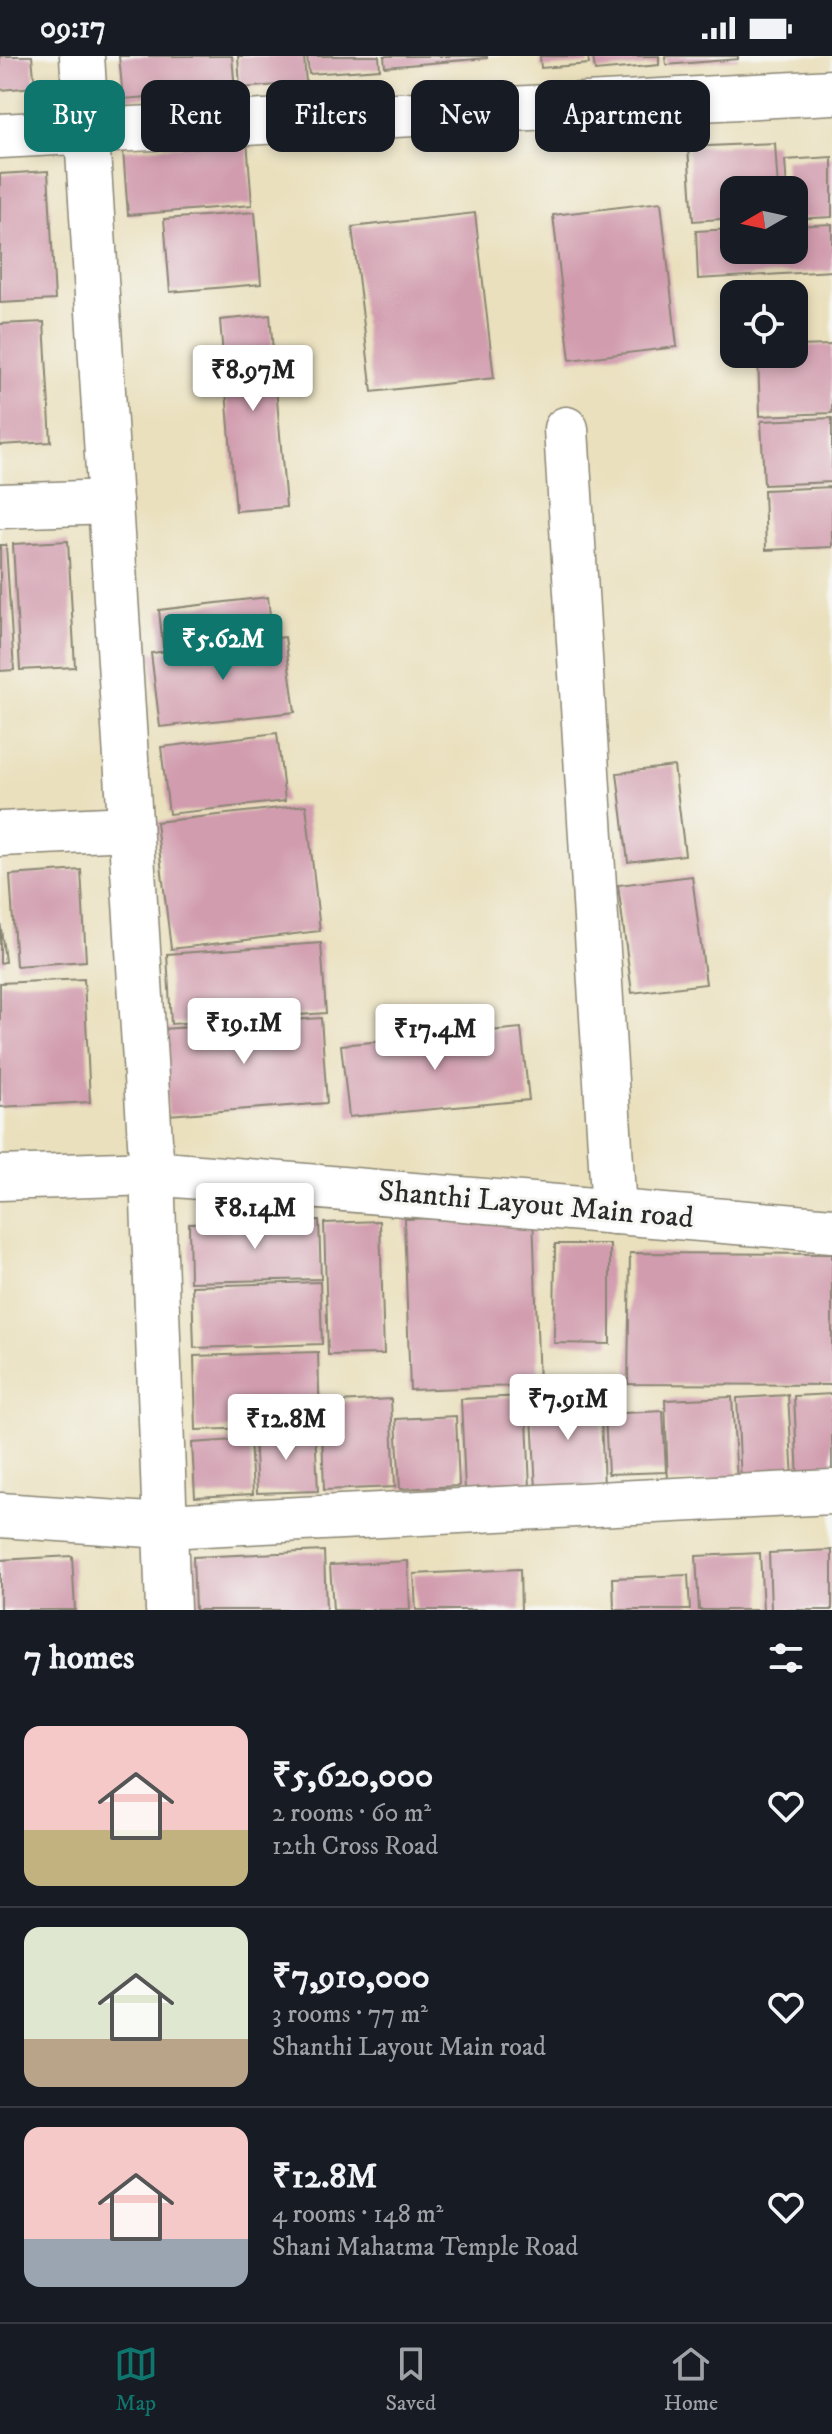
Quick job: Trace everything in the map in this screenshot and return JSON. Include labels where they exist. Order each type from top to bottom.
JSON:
[{"type":"street","points":[[82,56],[84,80]]},
{"type":"street","points":[[125,130],[832,92]]},
{"type":"street","points":[[0,136],[24,135]]},
{"type":"street","points":[[88,152],[152,1173],[168,1610]]},
{"type":"street","points":[[566,429],[614,1212]]},
{"type":"street","points":[[0,506],[110,502]]},
{"type":"street","points":[[0,834],[130,828]]},
{"type":"street","name":"Shanthi Layout Main road","points":[[0,1178],[152,1173],[832,1230]]},
{"type":"street","points":[[0,1515],[164,1526],[832,1492]]},
{"type":"building","points":[[0,56],[32,56],[34,80],[24,80],[24,88],[0,90]]},
{"type":"building","points":[[119,56],[232,56],[234,80],[141,80],[141,98],[125,99],[125,80],[121,80]]},
{"type":"building","points":[[238,56],[304,56],[306,80],[266,80],[266,86],[250,87],[250,80],[240,80]]},
{"type":"building","points":[[307,56],[379,56],[380,69],[309,74]]},
{"type":"building","points":[[384,56],[487,56],[487,58],[385,67]]},
{"type":"building","points":[[540,56],[588,56],[589,64],[541,68]]},
{"type":"building","points":[[593,56],[659,56],[659,65],[595,71]]},
{"type":"building","points":[[665,56],[738,56],[738,59],[666,65]]},
{"type":"building","points":[[775,143],[777,176],[720,176],[720,219],[693,221],[688,152],[710,152],[710,146]]},
{"type":"building","points":[[125,150],[248,152],[252,205],[128,215]]},
{"type":"building","points":[[832,157],[832,217],[808,218],[808,176],[786,176],[785,160]]},
{"type":"building","points":[[48,171],[55,300],[0,303],[0,174]]},
{"type":"building","points":[[661,202],[677,347],[570,360],[553,215]]},
{"type":"building","points":[[255,212],[261,284],[170,292],[164,219]]},
{"type":"building","points":[[475,213],[494,378],[372,392],[352,227]]},
{"type":"building","points":[[832,224],[832,271],[698,279],[696,231],[720,230],[720,264],[808,264],[808,225]]},
{"type":"building","points":[[270,315],[286,507],[236,511],[220,320]]},
{"type":"building","points":[[44,322],[51,442],[0,445],[0,324]]},
{"type":"building","points":[[832,345],[832,413],[760,416],[758,368],[808,368],[808,346]]},
{"type":"building","points":[[832,418],[832,482],[764,485],[761,421]]},
{"type":"building","points":[[832,487],[832,547],[766,550],[764,490]]},
{"type":"building","points":[[68,541],[75,667],[20,670],[13,544]]},
{"type":"building","points":[[0,545],[6,545],[14,670],[0,671]]},
{"type":"building","points":[[268,597],[272,634],[163,647],[159,610]]},
{"type":"building","points":[[285,637],[295,712],[160,727],[151,653]]},
{"type":"building","points":[[277,733],[285,801],[169,814],[161,747]]},
{"type":"building","points":[[674,766],[685,855],[628,862],[617,773]]},
{"type":"building","points":[[306,805],[320,931],[171,949],[156,822]]},
{"type":"building","points":[[81,870],[86,961],[16,966],[10,875]]},
{"type":"building","points":[[692,876],[706,984],[632,993],[618,885]]},
{"type":"building","points":[[0,920],[5,962],[0,963]]},
{"type":"building","points":[[321,943],[326,1013],[171,1024],[167,954]]},
{"type":"building","points":[[84,979],[90,1102],[0,1107],[0,983]]},
{"type":"building","points":[[321,1018],[327,1103],[168,1115],[162,1029]]},
{"type":"building","points":[[521,1028],[529,1100],[349,1117],[341,1045]]},
{"type":"building","points":[[533,1215],[539,1385],[410,1390],[404,1219]]},
{"type":"building","points":[[319,1220],[321,1279],[190,1282],[189,1223]]},
{"type":"building","points":[[380,1221],[384,1354],[328,1355],[324,1223]]},
{"type":"building","points":[[555,1244],[610,1244],[610,1344],[554,1343]]},
{"type":"building","points":[[630,1253],[832,1254],[832,1385],[628,1384]]},
{"type":"building","points":[[320,1282],[322,1344],[194,1348],[192,1286]]},
{"type":"building","points":[[318,1352],[320,1426],[196,1430],[194,1356]]},
{"type":"building","points":[[832,1394],[832,1478],[798,1480],[794,1396]]},
{"type":"building","points":[[788,1395],[793,1480],[741,1482],[737,1398]]},
{"type":"building","points":[[526,1396],[530,1488],[465,1490],[461,1399]]},
{"type":"building","points":[[600,1396],[604,1486],[536,1489],[531,1399]]},
{"type":"building","points":[[732,1397],[737,1480],[668,1483],[665,1400]]},
{"type":"building","points":[[391,1399],[395,1487],[324,1490],[321,1403]]},
{"type":"building","points":[[663,1411],[666,1472],[608,1474],[605,1414]]},
{"type":"building","points":[[456,1416],[459,1486],[400,1489],[396,1419]]},
{"type":"building","points":[[315,1431],[318,1491],[257,1493],[254,1433]]},
{"type":"building","points":[[250,1439],[253,1494],[195,1497],[192,1443]]},
{"type":"building","points":[[832,1550],[832,1610],[771,1610],[769,1553]]},
{"type":"building","points":[[324,1551],[326,1610],[195,1610],[193,1557]]},
{"type":"building","points":[[760,1553],[763,1610],[699,1610],[696,1556]]},
{"type":"building","points":[[72,1556],[75,1610],[0,1610],[0,1560]]},
{"type":"building","points":[[408,1561],[410,1610],[333,1610],[330,1565]]},
{"type":"building","points":[[520,1569],[521,1610],[416,1610],[414,1574]]},
{"type":"building","points":[[688,1575],[690,1610],[614,1610],[613,1578]]}]
